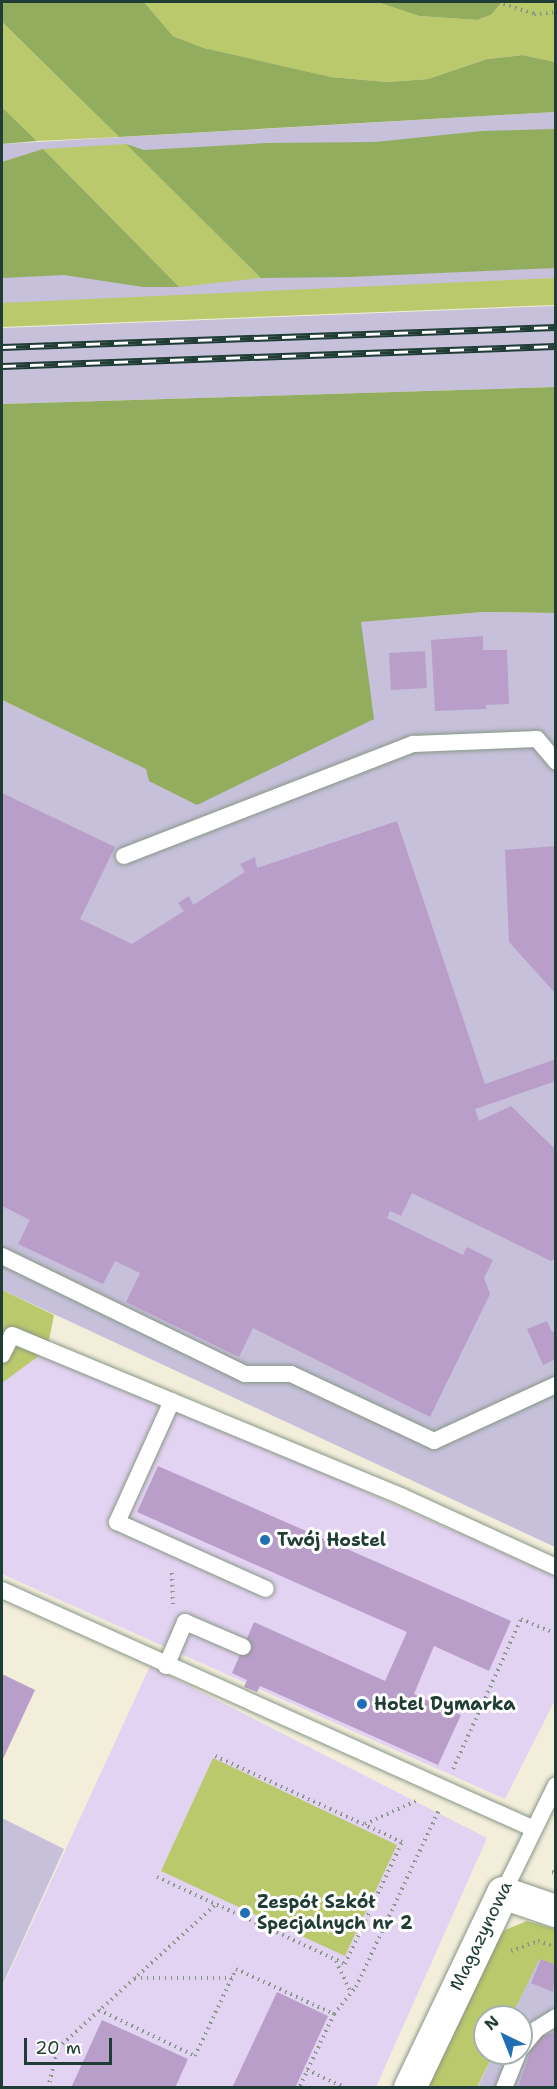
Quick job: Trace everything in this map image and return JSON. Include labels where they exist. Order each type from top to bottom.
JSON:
[{"type":"street","points":[[503,1893],[555,1911]]},
{"type":"street","name":"Magazynowa","points":[[410,2088],[503,1893]]},
{"type":"lane","points":[[124,856],[413,744],[537,739],[555,762]]},
{"type":"lane","points":[[2,1256],[245,1374],[291,1374],[434,1441],[555,1385]]},
{"type":"lane","points":[[2,1355],[12,1335],[404,1497],[555,1567]]},
{"type":"lane","points":[[172,1401],[117,1522],[266,1589]]},
{"type":"lane","points":[[2,1590],[166,1666],[534,1829]]},
{"type":"lane","points":[[166,1666],[185,1622],[243,1647]]},
{"type":"lane","name":"Magazynowa","points":[[503,1893],[555,1785]]},
{"type":"lane","points":[[533,2034],[555,2018]]},
{"type":"lane","points":[[504,2088],[513,2065]]},
{"type":"path","points":[[498,2],[534,14],[555,12]]},
{"type":"path","points":[[175,1548],[171,1601],[185,1622]]},
{"type":"path","points":[[299,2088],[334,2014],[351,1993],[442,1806],[444,1788],[521,1619],[555,1634]]},
{"type":"path","points":[[157,1877],[345,1964],[402,1842],[215,1755]]},
{"type":"path","points":[[365,1825],[444,1788]]},
{"type":"path","points":[[48,2088],[58,2048],[216,1904]]},
{"type":"path","points":[[335,1959],[351,1993]]},
{"type":"path","points":[[99,2010],[195,2056],[236,1969],[334,2014]]},
{"type":"path","points":[[134,1978],[232,1978]]},
{"type":"path","points":[[307,2070],[346,2088]]},
{"type":"shaded area","points":[[555,112],[555,278],[2,306],[2,144]]},
{"type":"shaded area","points":[[555,306],[555,387],[2,404],[2,328]]},
{"type":"shaded area","points":[[484,612],[555,613],[555,1547],[2,1290],[2,700],[147,769],[149,781],[360,622]]},
{"type":"shaded area","points":[[47,1350],[555,1576],[555,1700],[505,1799],[2,1574],[2,1383]]},
{"type":"shaded area","name":"Zespół Szkół Specjalnych nr 2","points":[[150,1666],[487,1838],[376,2087],[2,2088],[2,1988]]},
{"type":"shaded area","points":[[2,1818],[64,1849],[2,1986]]},
{"type":"shaded area","points":[[539,1959],[555,1965],[555,2087],[477,2088],[488,2065],[533,2065],[533,2005],[517,2005]]},
{"type":"green space","points":[[2,2],[144,2],[173,36],[204,48],[331,77],[387,82],[428,79],[487,59],[523,55],[555,62],[555,112],[119,137],[2,22]]},
{"type":"green space","points":[[144,2],[377,2],[419,16],[477,20],[491,15],[502,2],[555,2],[555,62],[523,55],[487,59],[428,79],[387,82],[330,77],[204,48],[173,36]]},
{"type":"green space","points":[[377,2],[502,2],[491,15],[477,20],[419,16]]},
{"type":"green space","points":[[2,22],[119,137],[37,141],[2,107]]},
{"type":"green space","points":[[2,107],[37,141],[2,144]]},
{"type":"green space","points":[[555,129],[555,268],[347,277],[261,278],[126,144],[144,150],[267,143],[375,142],[482,131]]},
{"type":"green space","points":[[126,144],[261,278],[179,287],[43,149]]},
{"type":"green space","points":[[43,149],[179,287],[143,287],[64,275],[2,278],[2,162]]},
{"type":"green space","points":[[555,278],[555,305],[2,327],[2,303]]},
{"type":"green space","points":[[555,387],[555,613],[484,612],[361,622],[374,719],[197,805],[149,781],[146,769],[2,700],[2,404]]},
{"type":"green space","points":[[2,1290],[54,1315],[47,1350],[2,1383]]},
{"type":"green space","points":[[213,1758],[397,1845],[345,1956],[161,1871]]},
{"type":"green space","points":[[527,1921],[555,1929],[555,1965],[539,1960],[517,2005],[473,2005],[473,2065],[488,2065],[477,2087],[427,2088],[496,1940],[505,1930]]},
{"type":"building","points":[[483,636],[483,650],[507,650],[509,704],[486,705],[486,709],[435,711],[431,640]]},
{"type":"building","points":[[425,651],[427,688],[391,690],[389,653]]},
{"type":"building","points":[[2,793],[115,847],[80,919],[132,944],[184,911],[178,903],[189,896],[193,905],[245,872],[240,864],[255,857],[257,868],[397,821],[485,1084],[556,1059],[556,1081],[475,1109],[479,1121],[511,1106],[556,1150],[556,1258],[551,1261],[412,1193],[401,1216],[390,1211],[387,1218],[463,1255],[467,1247],[493,1260],[484,1278],[490,1294],[430,1417],[253,1328],[239,1357],[126,1302],[140,1273],[115,1261],[103,1284],[18,1244],[30,1220],[2,1206]]},
{"type":"building","points":[[556,846],[556,994],[509,942],[505,850]]},
{"type":"building","points":[[547,1321],[552,1332],[556,1330],[556,1359],[543,1365],[527,1329]]},
{"type":"building","points":[[158,1466],[511,1621],[489,1671],[434,1646],[414,1694],[461,1715],[438,1765],[260,1686],[257,1692],[244,1687],[247,1680],[232,1673],[254,1622],[385,1681],[407,1632],[137,1512]]},
{"type":"building","points":[[2,1674],[35,1690],[2,1761]]},
{"type":"building","points":[[541,1959],[556,1965],[553,1992],[531,1983]]},
{"type":"building","points":[[277,1992],[328,2016],[295,2088],[232,2088]]},
{"type":"building","points":[[102,2020],[188,2059],[175,2088],[71,2088]]},
{"type":"building","points":[[556,2032],[556,2088],[518,2088],[526,2065],[533,2065],[533,2046],[542,2036]]},
{"type":"railway","points":[[2,347],[556,327]]},
{"type":"railway","points":[[2,366],[556,346]]},
{"type":"place","name":"Twój Hostel","points":[[265,1540]]},
{"type":"place","name":"Hotel Dymarka","points":[[362,1704]]},
{"type":"place","name":"Zespół Szkół Specjalnych nr 2","points":[[245,1913]]}]
